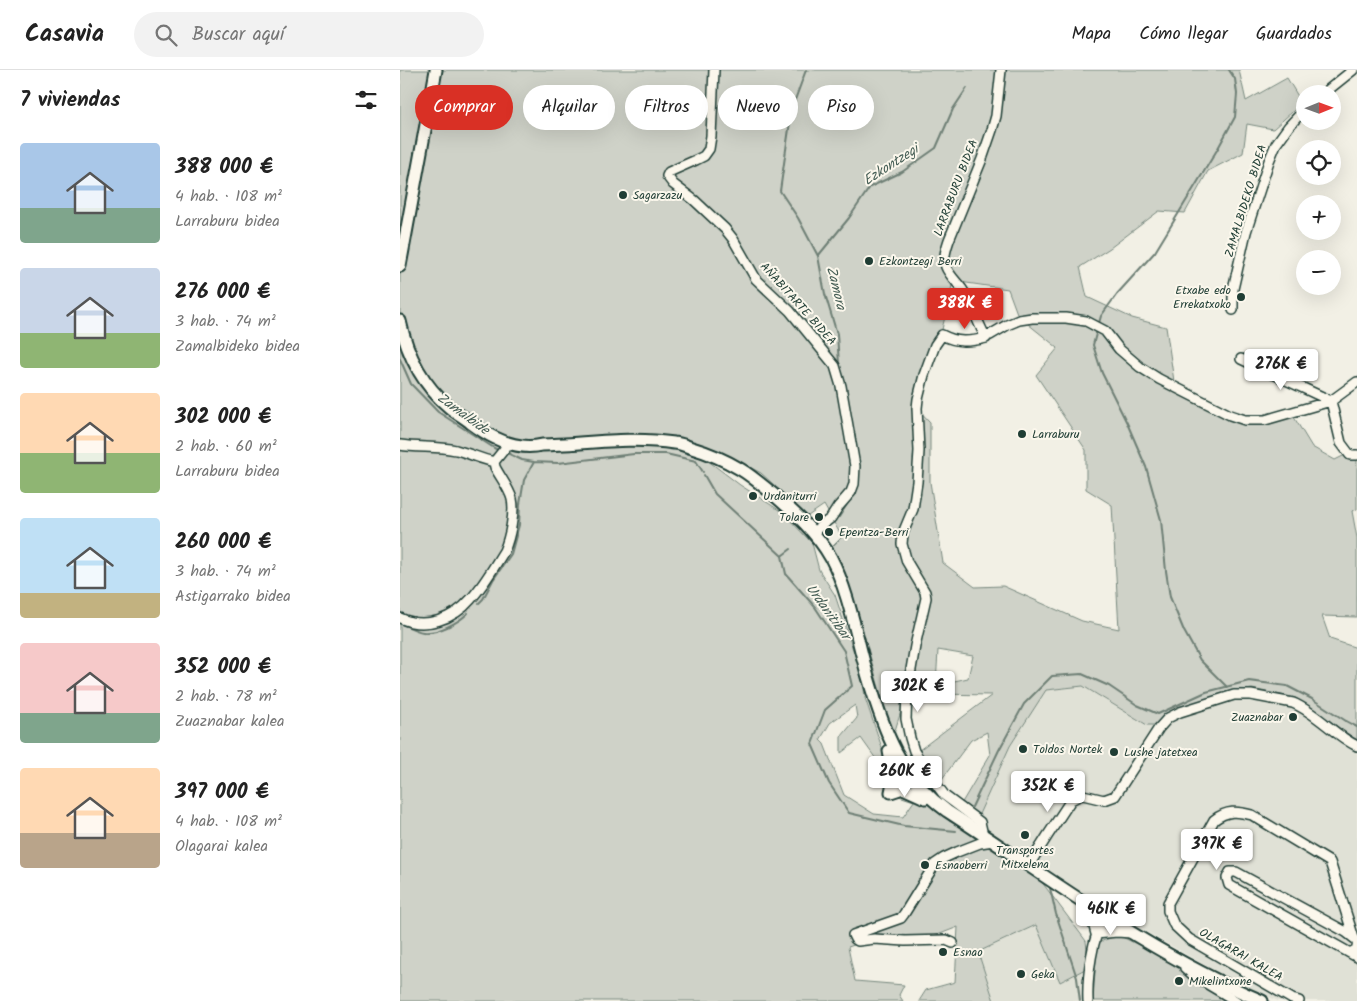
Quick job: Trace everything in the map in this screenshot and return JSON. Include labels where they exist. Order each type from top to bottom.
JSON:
[{"type":"main road","points":[[400,266],[436,70]]},
{"type":"main road","points":[[400,321],[407,348],[414,362],[437,395],[477,428],[504,444],[534,447],[537,444],[637,440],[676,443],[723,460],[741,470],[784,504],[821,542],[841,580],[889,751],[894,779],[891,792],[902,788],[926,795]]},
{"type":"main road","points":[[880,717],[904,776]]},
{"type":"main road","points":[[889,751],[895,764],[917,791],[946,806],[988,838],[1131,933],[1186,964],[1262,1001]]},
{"type":"street","name":"AÑABITARTE BIDEA","points":[[714,70],[709,149],[704,156],[669,172],[667,176],[673,184],[694,200],[725,229],[756,278],[790,311],[835,366],[854,466],[854,484],[851,492],[831,518],[813,532]]},
{"type":"street","name":"LARRABURU BIDEA","points":[[988,838],[980,822],[946,806],[945,796],[914,751],[910,738],[906,719],[907,693],[914,646],[926,598],[918,578],[907,562],[902,544],[903,533],[912,509],[918,482],[918,399],[935,345],[942,335],[961,342],[986,338],[963,290],[946,267],[945,252],[982,158],[996,116],[1000,70]]},
{"type":"street","points":[[1334,85],[1353,70]]},
{"type":"street","name":"ZAMALBIDEKO BIDEA","points":[[1233,310],[1233,289],[1246,232],[1269,161],[1276,144],[1296,119]]},
{"type":"street","points":[[990,335],[1019,320],[1032,318],[1066,318],[1086,321],[1105,331],[1119,349],[1140,367],[1159,379],[1230,415],[1245,420],[1265,420],[1331,401],[1357,382]]},
{"type":"street","points":[[1241,359],[1331,401]]},
{"type":"street","points":[[1331,401],[1341,443],[1350,455],[1357,455]]},
{"type":"street","points":[[400,618],[417,623],[426,623],[437,622],[448,617],[471,599],[504,550],[508,542],[512,519],[512,499],[495,467],[495,460],[504,444]]},
{"type":"street","points":[[400,445],[455,450],[495,460]]},
{"type":"street","points":[[1029,865],[1068,804],[1079,796],[1108,800],[1117,793],[1159,728],[1168,718],[1180,712],[1234,695],[1251,695],[1293,703],[1310,712],[1357,746]]},
{"type":"street","name":"OLAGARAI KALEA","points":[[1299,1001],[1292,999],[1189,939],[1174,925],[1168,911],[1168,903],[1214,820],[1222,814],[1238,812],[1252,815],[1330,862],[1355,947]]},
{"type":"street","points":[[953,944],[946,940],[905,941],[874,939],[858,941],[853,935],[901,918],[935,864],[988,838]]},
{"type":"street","points":[[1230,872],[1236,872],[1346,932],[1355,947],[1229,885],[1227,878],[1230,872]]},
{"type":"street","points":[[1082,901],[1090,912],[1096,934]]},
{"type":"street","points":[[1088,1001],[1096,934],[1105,916]]},
{"type":"street","points":[[1096,934],[1131,933]]},
{"type":"street","points":[[1186,964],[1185,968],[1194,976],[1236,1001]]},
{"type":"shaded area","points":[[400,70],[1239,70],[1246,101],[1287,78],[1296,93],[1296,108],[1273,129],[1247,124],[1243,153],[1208,171],[1185,213],[1159,211],[1110,248],[1080,267],[1087,297],[1132,318],[1166,327],[1175,388],[1193,390],[1229,416],[1265,423],[1292,414],[1312,447],[1335,460],[1345,455],[1357,456],[1357,509],[1352,511],[1357,538],[1357,617],[1322,616],[1330,639],[1357,648],[1357,740],[1296,698],[1252,689],[1227,693],[1168,713],[1157,725],[1147,725],[1083,686],[1046,690],[1010,746],[975,823],[957,811],[990,755],[987,732],[971,740],[933,791],[906,760],[992,695],[934,694],[909,685],[893,737],[855,603],[830,549],[842,537],[824,505],[808,516],[761,473],[714,449],[707,460],[740,485],[782,512],[812,543],[819,570],[835,595],[863,680],[865,698],[889,768],[891,780],[861,738],[841,753],[841,737],[857,718],[855,705],[830,723],[820,740],[824,744],[844,795],[874,814],[903,817],[914,801],[896,795],[902,791],[911,794],[949,818],[949,821],[974,832],[1038,877],[1086,941],[1089,967],[1060,982],[1036,925],[978,952],[994,1001],[919,1001],[926,990],[955,982],[958,927],[922,941],[866,941],[848,947],[855,981],[904,985],[899,995],[903,1001],[400,1001]],"holes":[[[953,281],[1008,289],[1018,316],[1058,348],[1036,375],[1086,450],[1086,489],[1112,505],[1119,629],[1082,621],[1003,586],[975,587],[943,563],[930,482],[930,422],[915,406],[941,334]],[[938,650],[973,656],[968,678],[936,685]]]},
{"type":"shaded area","points":[[1083,686],[1147,725],[1157,725],[1168,713],[1227,693],[1252,689],[1296,698],[1357,740],[1357,1001],[1278,1001],[1235,982],[1113,913],[1024,853],[975,823],[1010,746],[1045,690]]},
{"type":"shaded area","points":[[1036,925],[1060,982],[1095,964],[1093,1001],[994,1001],[978,952]]},
{"type":"shaded area","points":[[1118,935],[1254,1001],[1093,1001],[1097,943]]},
{"type":"waterway","name":"Zamora","points":[[806,70],[792,108],[780,191],[798,218],[818,256],[825,294],[837,334],[839,364]]},
{"type":"waterway","points":[[1099,323],[1101,316],[1117,294],[1155,252],[1235,117],[1237,94],[1235,79],[1229,70]]},
{"type":"waterway","name":"Ezkontzegi","points":[[818,256],[849,218],[870,187],[902,172],[936,148],[953,109],[967,88]]},
{"type":"waterway","points":[[1097,330],[1093,345],[1102,373],[1146,467],[1161,520],[1170,597],[1184,631],[1200,660],[1227,687]]},
{"type":"waterway","name":"Zamalbide","points":[[400,359],[411,384],[438,412],[500,451]]},
{"type":"waterway","name":"Urdanitibar","points":[[505,452],[522,460],[558,463],[634,454],[666,454],[696,461],[703,472]]},
{"type":"waterway","points":[[479,603],[511,554],[519,525],[524,480],[534,462]]},
{"type":"waterway","name":"Urdanitibar","points":[[704,475],[715,494],[782,556],[786,574],[815,607],[844,651],[852,686],[825,710],[812,744],[829,783],[849,813],[904,826],[956,831]]},
{"type":"waterway","name":"Zamora","points":[[839,517],[851,498]]},
{"type":"waterway","points":[[783,555],[791,549]]},
{"type":"waterway","points":[[400,623],[417,631],[429,632],[447,627],[468,613]]},
{"type":"waterway","name":"Urdanitibar","points":[[972,807],[999,750],[1024,704],[1052,676],[1082,674],[1109,686],[1137,705],[1158,714],[1206,692],[1249,681],[1287,686],[1357,727]]},
{"type":"waterway","points":[[1050,888],[1056,914],[1077,978],[1080,1001]]},
{"type":"place","name":"Sagarzazu","points":[[623,195]]},
{"type":"place","name":"Ezkontzegi Berri","points":[[869,261]]},
{"type":"place","name":"Etxabe edo Errekatxoko","points":[[1241,297]]},
{"type":"place","name":"Larraburu","points":[[1022,434]]},
{"type":"place","name":"Urdaniturri","points":[[753,496]]},
{"type":"place","name":"Tolare","points":[[819,517]]},
{"type":"place","name":"Epentza-Berri","points":[[829,532]]},
{"type":"place","name":"Zuaznabar","points":[[1293,717]]},
{"type":"place","name":"Toldos Nortek","points":[[1023,749]]},
{"type":"place","name":"Lushe jatetxea","points":[[1114,752]]},
{"type":"place","name":"Transportes Mitxelena","points":[[1025,835]]},
{"type":"place","name":"Esnaoberri","points":[[925,865]]},
{"type":"place","name":"Esnao","points":[[943,952]]},
{"type":"place","name":"Geka","points":[[1021,974]]},
{"type":"place","name":"Mikelintxone","points":[[1179,981]]}]
